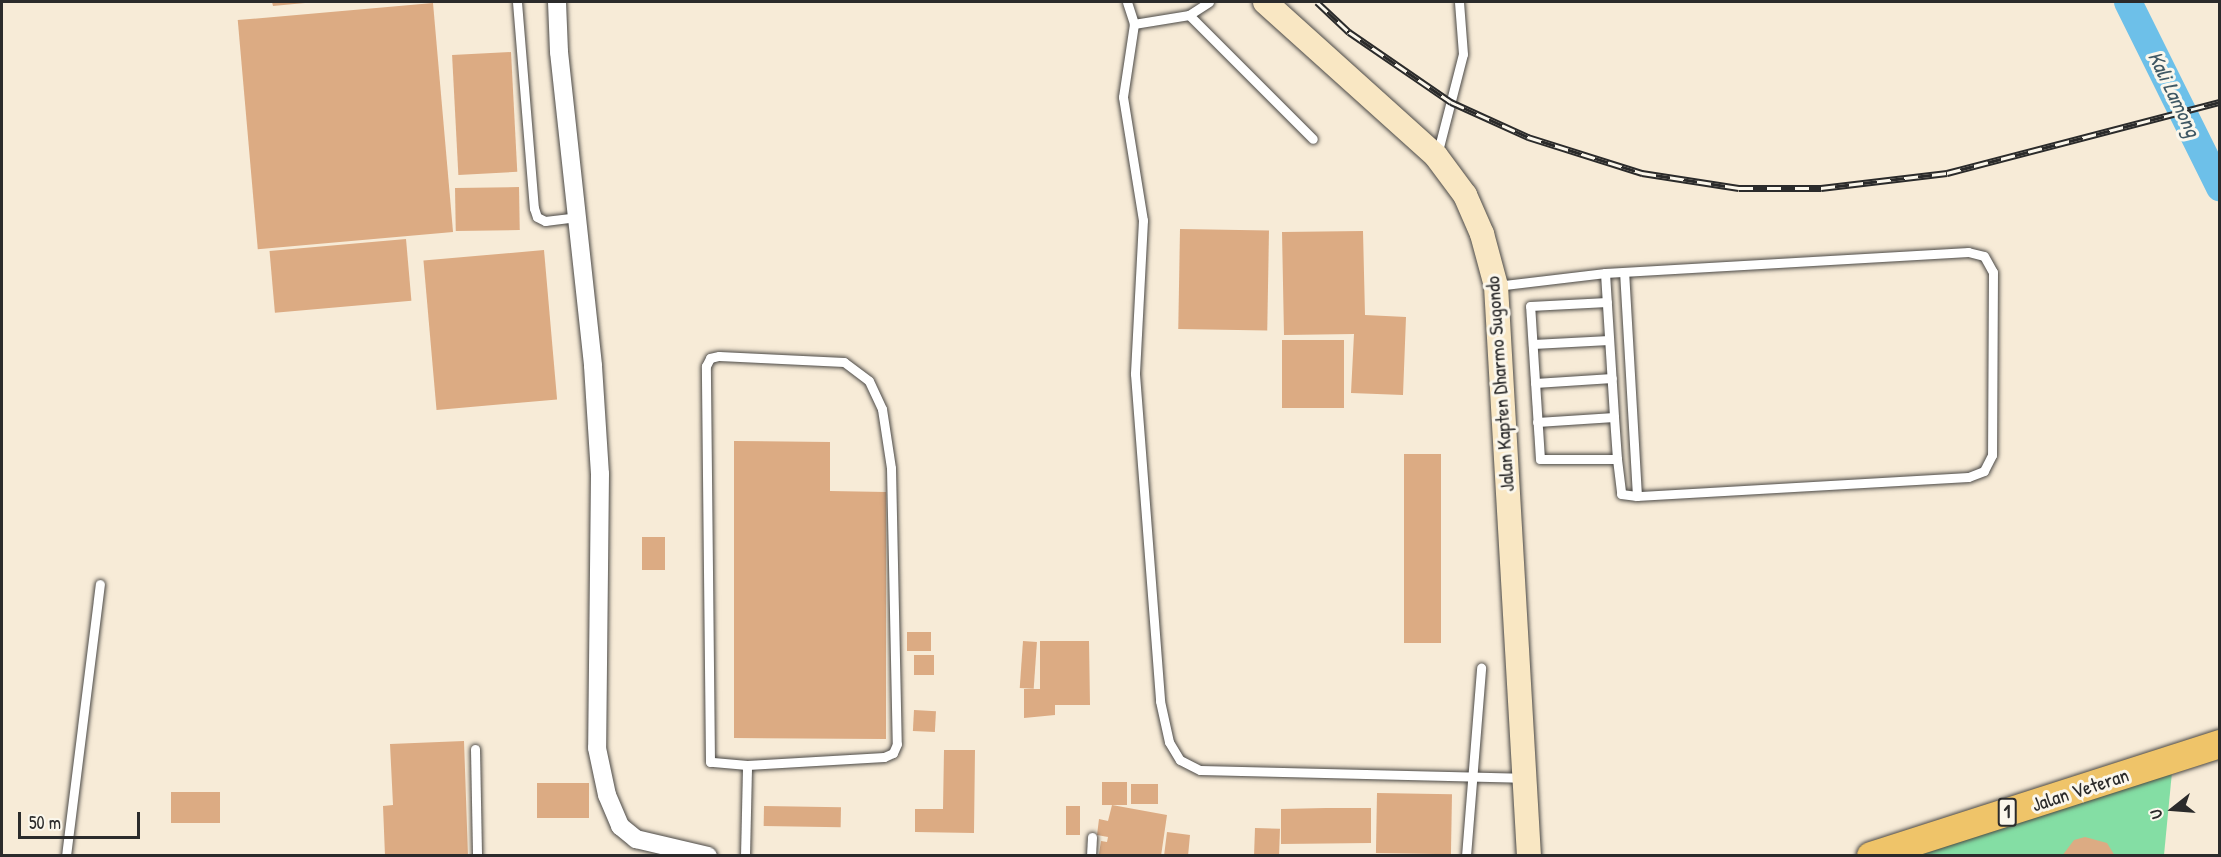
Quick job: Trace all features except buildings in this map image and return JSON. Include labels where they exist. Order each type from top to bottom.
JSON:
[{"type":"highway","name":"Jalan Veteran","points":[[1871,855],[2220,744]]},
{"type":"main road","name":"Jalan Kapten Dharmo Sugondo","points":[[1264,2],[1436,156],[1465,195],[1482,234],[1496,286],[1521,778],[1529,855]]},
{"type":"street","points":[[557,2],[559,52],[593,366],[600,474],[597,748],[607,795],[620,826],[636,839],[708,855]]},
{"type":"lane","points":[[517,2],[534,208],[537,217],[545,221],[577,217]]},
{"type":"lane","points":[[1127,2],[1134,24],[1123,97],[1143,220],[1135,374],[1160,701],[1169,742],[1180,760],[1200,770],[1521,778]]},
{"type":"lane","points":[[1134,24],[1189,15],[1209,2]]},
{"type":"lane","points":[[1436,156],[1462,54],[1459,2]]},
{"type":"lane","points":[[1189,15],[1314,139]]},
{"type":"lane","points":[[1496,286],[1605,273],[1968,252],[1984,256],[1992,272],[1992,455],[1984,471],[1968,477],[1637,496],[1621,495],[1605,273]]},
{"type":"lane","points":[[1624,273],[1637,496]]},
{"type":"lane","points":[[1607,302],[1530,306],[1537,422],[1540,459],[1617,459]]},
{"type":"lane","points":[[1533,344],[1609,340]]},
{"type":"lane","points":[[719,356],[844,362],[868,381],[882,409],[891,468],[897,744],[893,753],[884,757],[747,765],[716,764],[708,756],[706,366],[710,358],[719,356]]},
{"type":"lane","points":[[1535,383],[1612,378]]},
{"type":"lane","points":[[1537,422],[1614,417]]},
{"type":"lane","points":[[66,855],[100,584]]},
{"type":"lane","points":[[1466,855],[1481,668]]},
{"type":"lane","points":[[475,749],[477,855]]},
{"type":"lane","points":[[745,855],[747,765]]},
{"type":"lane","points":[[1091,855],[1092,837]]},
{"type":"green space","points":[[2172,772],[2164,855],[1905,855]]},
{"type":"waterway","name":"Kali Lamong","points":[[2128,2],[2220,187]]},
{"type":"railway","points":[[1317,2],[1349,32],[1451,102],[1528,137],[1642,173],[1739,188],[1821,188],[1947,173],[2220,102]]}]
